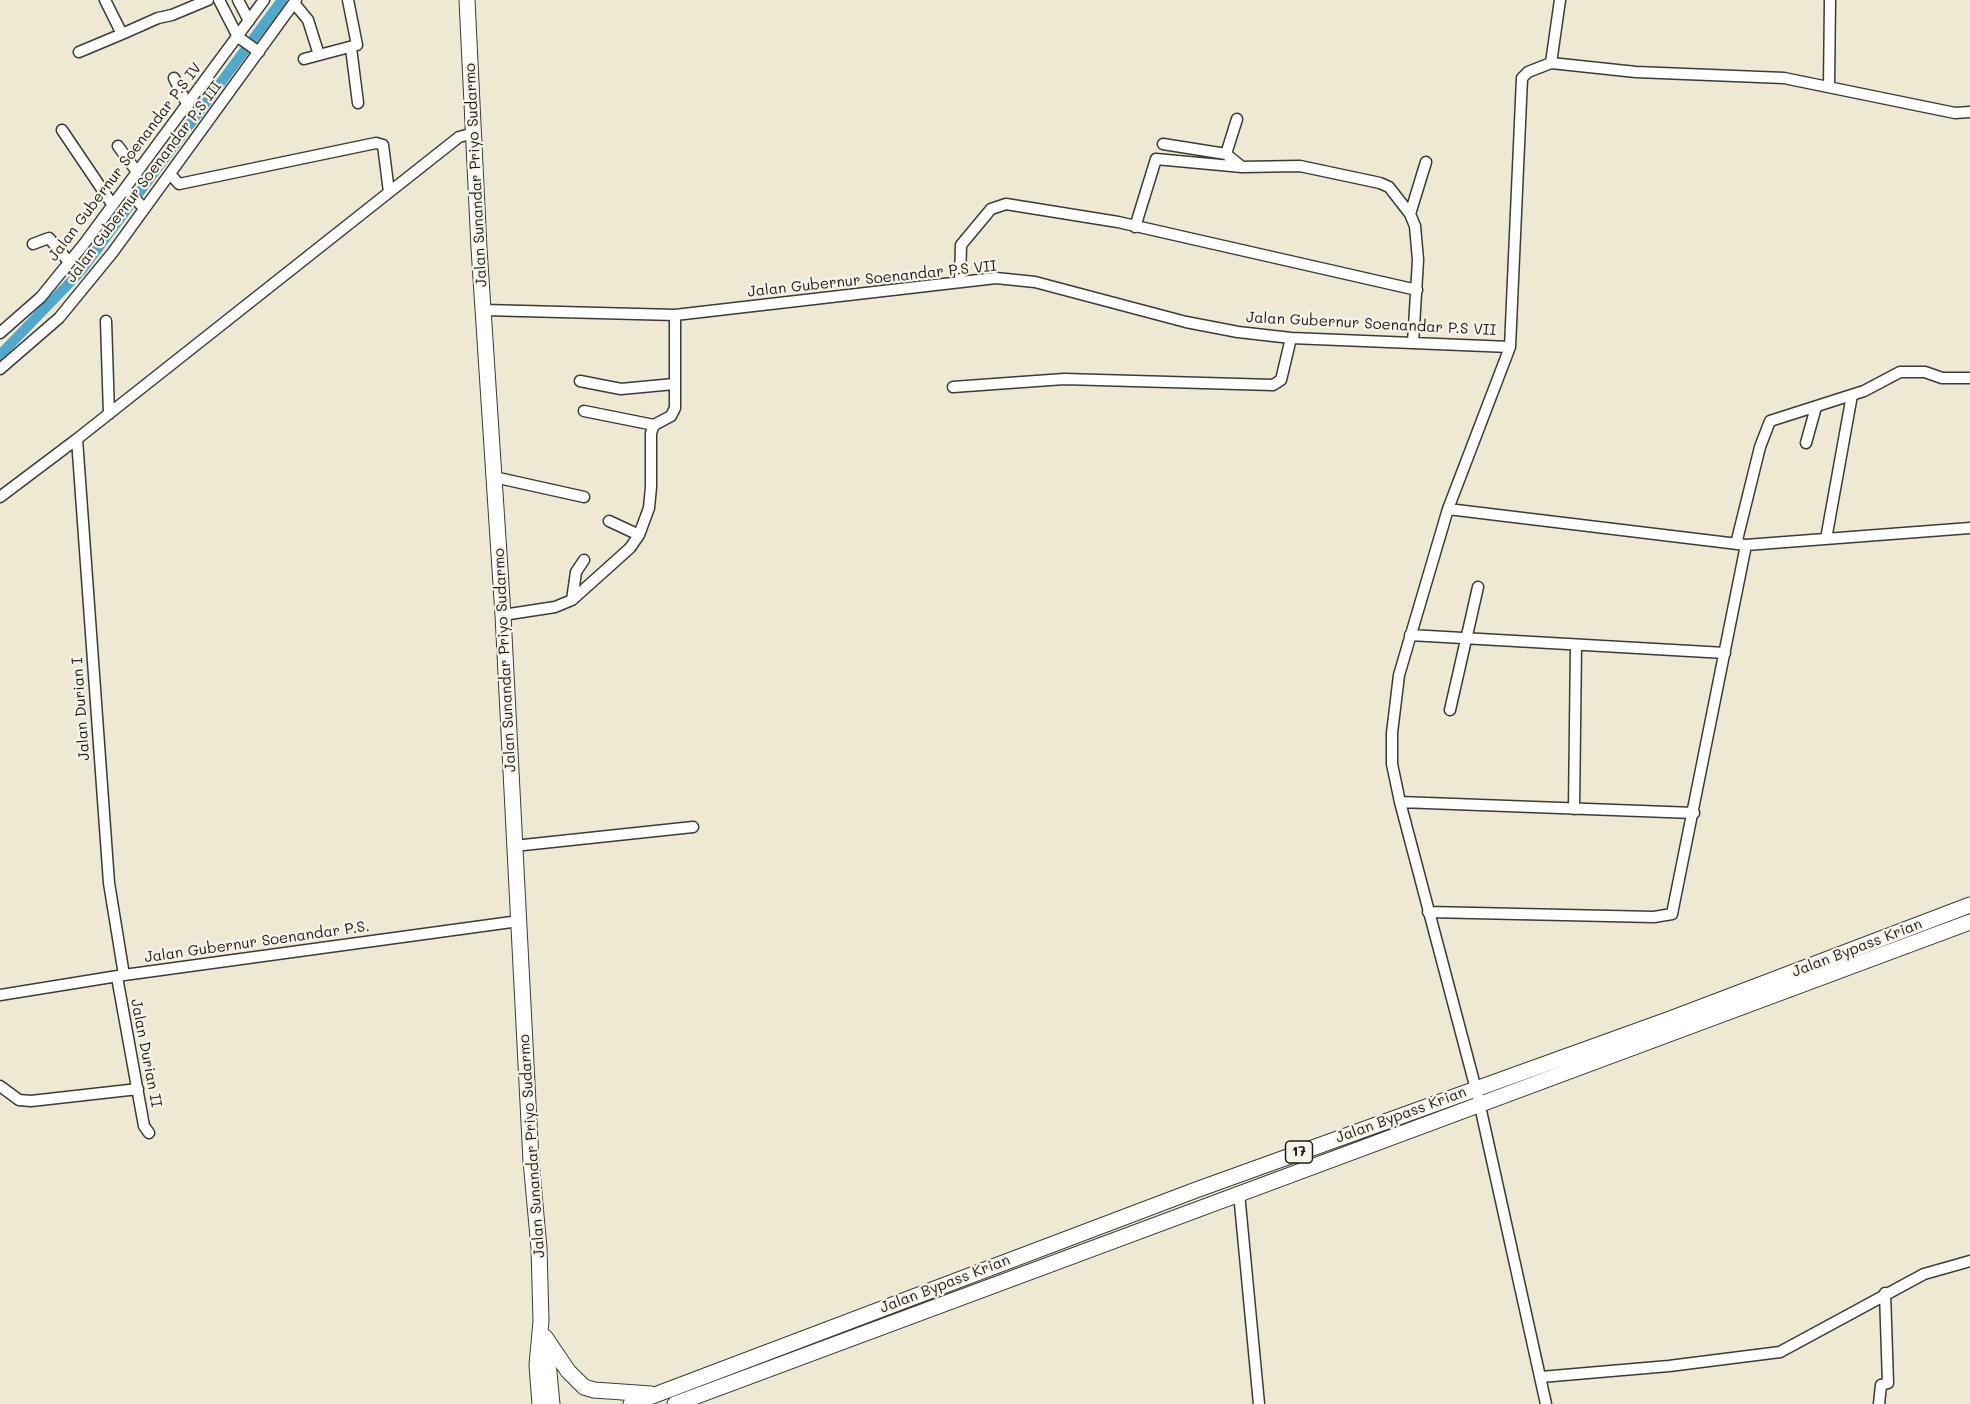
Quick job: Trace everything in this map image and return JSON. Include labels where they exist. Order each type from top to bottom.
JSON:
[{"type":"highway","name":"Jalan Sunandar Priyo Sudarmo","points":[[467,0],[541,1321],[537,1365],[540,1404]]},
{"type":"highway","name":"Jalan Bypass Krian","points":[[631,1404],[909,1297],[1670,1019],[1970,905]]},
{"type":"highway","name":"Jalan Bypass Krian","points":[[675,1404],[1239,1192],[1970,922]]},
{"type":"highway","name":"Jalan Sunandar Priyo Sudarmo","points":[[541,1321],[545,1337],[552,1404]]},
{"type":"highway","points":[[545,1337],[568,1371],[584,1387],[594,1390],[659,1394]]},
{"type":"highway","points":[[528,1404],[537,1365]]},
{"type":"street","points":[[105,0],[122,34]]},
{"type":"street","points":[[79,52],[158,18],[172,15],[208,0]]},
{"type":"street","points":[[219,0],[240,38],[258,51]]},
{"type":"street","points":[[238,0],[249,21]]},
{"type":"street","name":"Jalan Gubernur Soenandar P.S IV","points":[[0,333],[40,297],[112,204],[127,190],[138,172],[240,38],[264,0]]},
{"type":"street","points":[[304,59],[357,45],[348,0]]},
{"type":"street","points":[[1551,63],[1560,0]]},
{"type":"street","points":[[1829,87],[1830,0]]},
{"type":"street","points":[[295,2],[308,20],[319,55]]},
{"type":"street","name":"Jalan Gubernur Soenandar P.S III","points":[[0,369],[59,318],[142,206],[170,174],[295,2]]},
{"type":"street","points":[[351,48],[358,103]]},
{"type":"street","points":[[1546,1404],[1480,1104],[1428,912],[1392,764],[1392,733],[1399,675],[1410,635],[1448,509],[1510,347],[1522,78],[1528,72],[1551,63],[1636,72],[1785,78],[1955,113],[1970,112]]},
{"type":"street","points":[[174,78],[188,105]]},
{"type":"street","points":[[1226,154],[1237,119]]},
{"type":"street","points":[[62,130],[112,204]]},
{"type":"street","points":[[0,497],[109,414],[459,137],[474,133]]},
{"type":"street","points":[[170,174],[179,184],[376,143],[383,145],[389,192]]},
{"type":"street","points":[[1163,144],[1226,154],[1242,167]]},
{"type":"street","points":[[118,146],[138,172]]},
{"type":"street","points":[[1135,227],[1149,175],[1157,159],[1242,167],[1300,166],[1380,183],[1396,194],[1410,209],[1417,243],[1417,290],[1413,343]]},
{"type":"street","points":[[1410,209],[1426,162]]},
{"type":"street","points":[[127,190],[142,206]]},
{"type":"street","points":[[960,281],[961,245],[991,209],[998,205],[1096,218],[1417,290]]},
{"type":"street","points":[[33,244],[49,238],[69,262]]},
{"type":"street","name":"Jalan Gubernur Soenandar P.S VII","points":[[484,310],[675,315],[996,278],[1035,282],[1185,322],[1291,338],[1510,347]]},
{"type":"street","points":[[503,615],[555,607],[572,600],[630,548],[639,535],[649,508],[651,433],[654,425],[674,413],[675,315]]},
{"type":"street","points":[[106,321],[109,414]]},
{"type":"street","points":[[953,387],[1064,379],[1273,384],[1281,380],[1291,338]]},
{"type":"street","points":[[1428,912],[1666,916],[1674,911],[1725,653],[1741,544],[1766,427],[1770,421],[1852,395],[1908,370],[1941,378],[1970,378]]},
{"type":"street","points":[[580,381],[621,389],[674,384]]},
{"type":"street","points":[[1826,539],[1852,395]]},
{"type":"street","points":[[1806,443],[1816,407]]},
{"type":"street","points":[[584,411],[654,425]]},
{"type":"street","name":"Jalan Durian I","points":[[77,439],[109,883],[120,976]]},
{"type":"street","points":[[494,477],[584,497]]},
{"type":"street","points":[[1448,509],[1741,544],[1970,528]]},
{"type":"street","points":[[609,521],[639,535]]},
{"type":"street","points":[[572,600],[576,572],[584,560]]},
{"type":"street","points":[[1450,710],[1478,587]]},
{"type":"street","points":[[1410,635],[1725,653]]},
{"type":"street","points":[[1574,809],[1576,645]]},
{"type":"street","points":[[1400,802],[1694,813]]},
{"type":"street","points":[[514,846],[693,827]]},
{"type":"street","name":"Jalan Gubernur Soenandar P.S.","points":[[0,995],[120,976],[519,921]]},
{"type":"street","name":"Jalan Durian II","points":[[120,976],[144,1126],[149,1133]]},
{"type":"street","points":[[0,1086],[19,1100],[31,1101],[138,1089]]},
{"type":"street","points":[[1239,1192],[1259,1404]]},
{"type":"street","points":[[1541,1377],[1669,1366],[1780,1352],[1885,1293],[1924,1274],[1970,1261]]},
{"type":"street","points":[[1880,1404],[1881,1385],[1888,1383],[1885,1293]]},
{"type":"waterway","points":[[0,355],[81,271],[282,0]]}]
